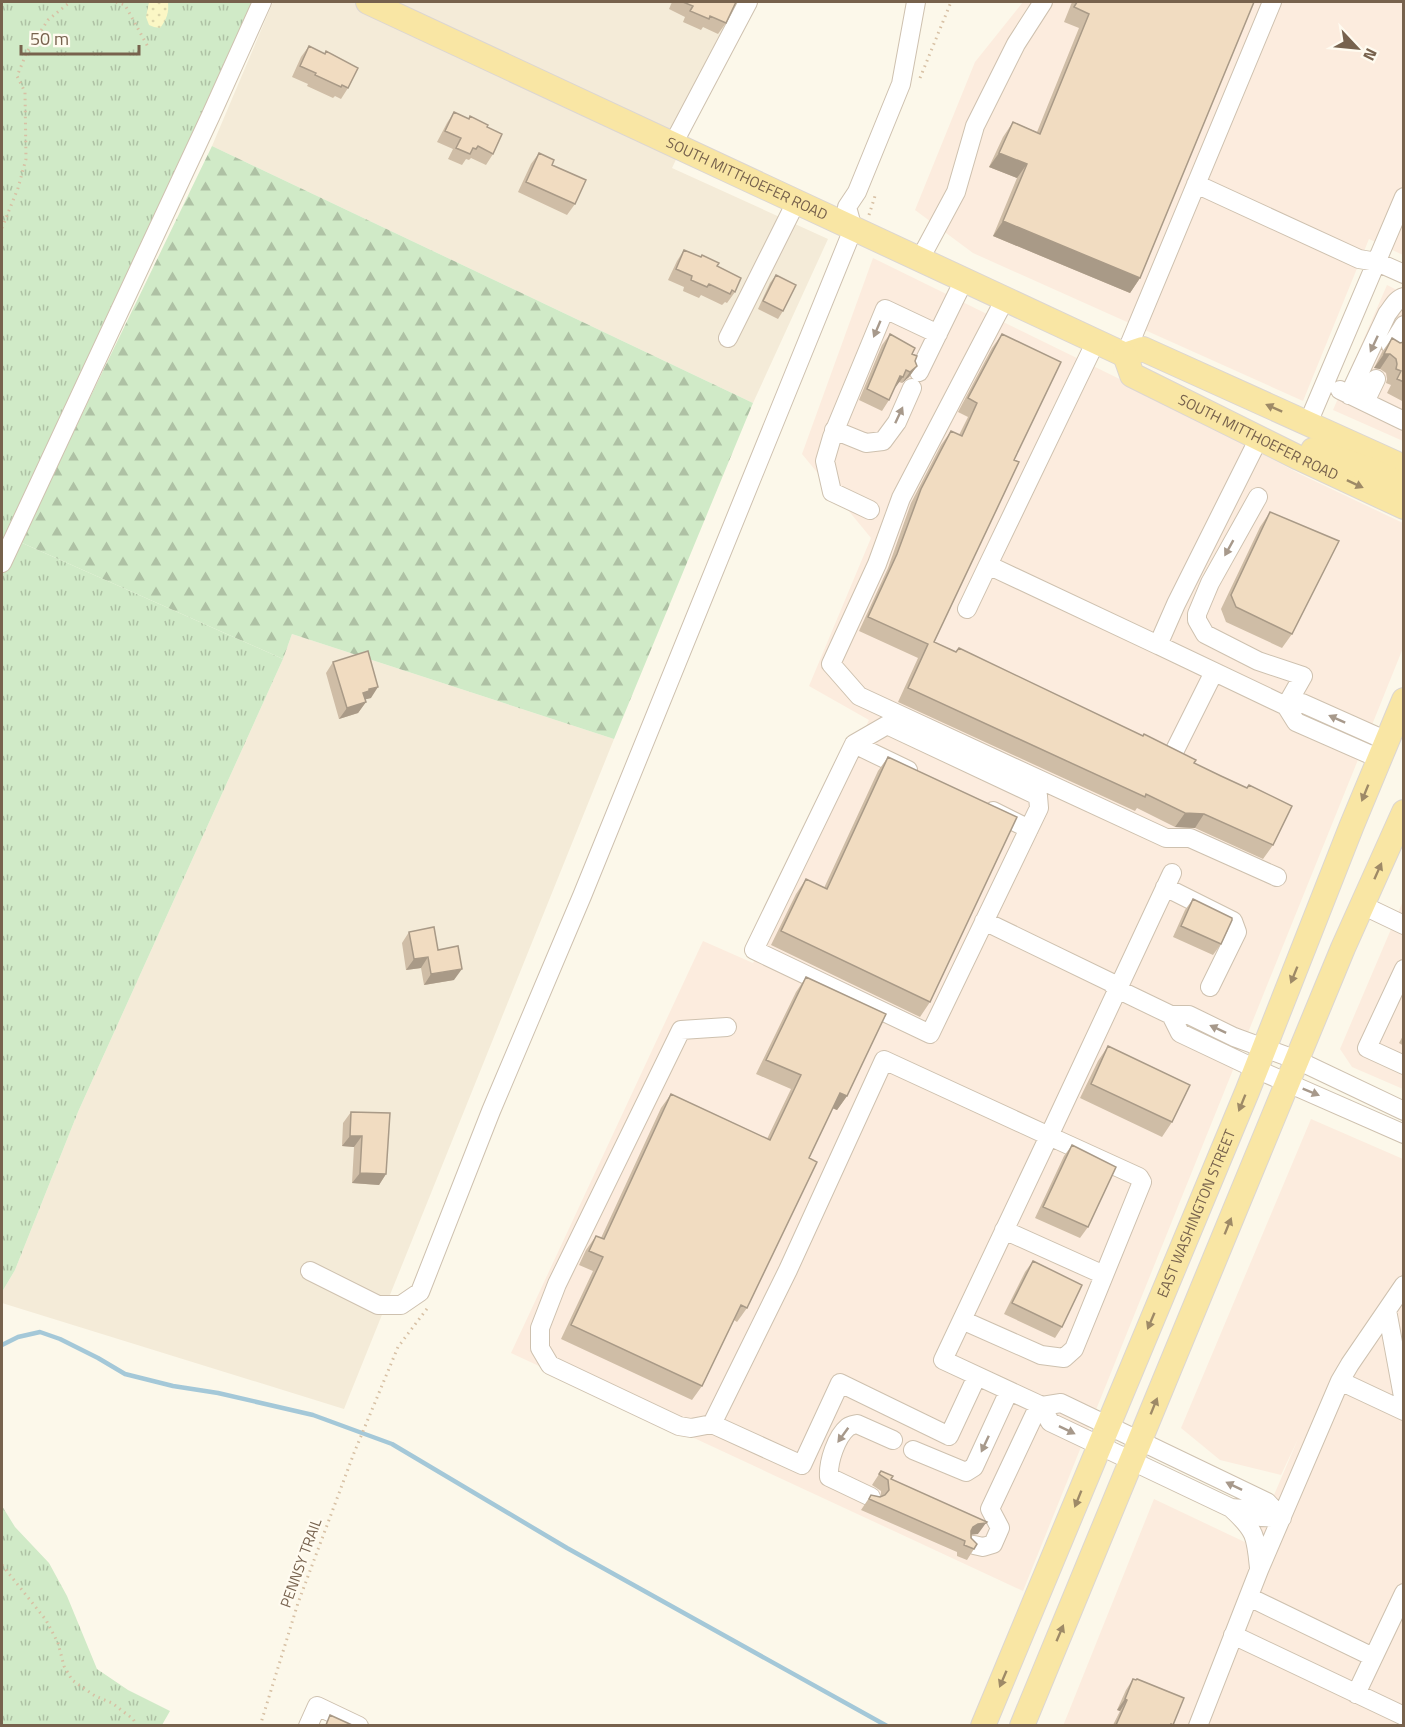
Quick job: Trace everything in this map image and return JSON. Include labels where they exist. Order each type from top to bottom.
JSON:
[{"type":"main road","name":"SOUTH MITTHOEFER ROAD","points":[[368,2],[1125,355],[1143,349],[1404,467]]},
{"type":"main road","name":"SOUTH MITTHOEFER ROAD","points":[[1125,355],[1132,375],[1404,507]]},
{"type":"main road","points":[[1268,443],[1302,446],[1368,469],[1404,485]]},
{"type":"main road","name":"EAST WASHINGTON STREET","points":[[983,1725],[1260,1058],[1404,700]]},
{"type":"main road","points":[[1022,1725],[1287,1083],[1404,812]]},
{"type":"street","points":[[2,563],[262,2]]},
{"type":"street","points":[[673,144],[747,2]]},
{"type":"street","points":[[310,1271],[378,1305],[401,1305],[420,1292],[491,1111],[582,897],[853,229],[847,207],[857,192],[901,84],[916,2]]},
{"type":"street","points":[[920,259],[956,192],[975,126],[1016,44],[1044,2]]},
{"type":"street","points":[[1125,355],[1272,2]]},
{"type":"street","points":[[1196,184],[1359,259],[1377,261],[1404,274]]},
{"type":"street","points":[[1308,423],[1404,197]]},
{"type":"street","points":[[728,338],[796,202]]},
{"type":"street","points":[[834,430],[866,443],[884,441],[897,422],[964,280]]},
{"type":"street","points":[[1357,398],[1388,314],[1396,302],[1404,297]]},
{"type":"street","points":[[1005,299],[901,498],[877,564],[831,664],[859,696],[1166,838],[1190,838],[1277,877]]},
{"type":"street","points":[[870,510],[832,492],[825,461],[834,430],[885,309],[938,334]]},
{"type":"street","points":[[1391,346],[1404,325]]},
{"type":"street","points":[[967,609],[1096,341]]},
{"type":"street","points":[[1357,398],[1376,379]]},
{"type":"street","points":[[1325,383],[1404,421]]},
{"type":"street","points":[[1158,645],[1173,611],[1268,443]]},
{"type":"street","points":[[1258,497],[1210,583],[1197,614],[1197,620],[1205,634],[1258,661],[1303,676],[1286,706]]},
{"type":"street","points":[[988,565],[1286,706],[1302,703],[1383,750]]},
{"type":"street","points":[[1173,611],[1197,620]]},
{"type":"street","points":[[1173,754],[1214,672]]},
{"type":"street","points":[[887,725],[1038,796],[1039,808],[1029,829],[930,1034],[754,950],[854,744],[887,725]]},
{"type":"street","points":[[854,744],[926,779]]},
{"type":"street","points":[[977,804],[1029,829]]},
{"type":"street","points":[[1210,987],[1237,932],[1233,921],[1168,880],[943,1360],[1041,1406],[1050,1422],[1104,1435],[1136,1451],[1231,1508],[1253,1532],[1256,1539],[1259,1570]]},
{"type":"street","points":[[1362,905],[1404,925]]},
{"type":"street","points":[[984,921],[1110,982],[1117,989],[1171,1015],[1188,1015],[1234,1037],[1287,1083],[1404,1134]]},
{"type":"street","points":[[1404,969],[1367,1048],[1404,1065]]},
{"type":"street","points":[[727,1027],[681,1030],[557,1284],[540,1328],[540,1348],[550,1365],[680,1426],[691,1428],[712,1424],[802,1465],[840,1383],[949,1436],[977,1376]]},
{"type":"street","points":[[1260,1058],[1297,1060],[1404,1111]]},
{"type":"street","points":[[712,1424],[788,1270],[884,1060],[1139,1177],[1142,1182],[1074,1349],[1064,1358],[1041,1355],[962,1320]]},
{"type":"street","points":[[1004,1230],[1104,1275]]},
{"type":"street","points":[[1198,1725],[1259,1570],[1340,1381],[1404,1285]]},
{"type":"street","points":[[1387,1310],[1404,1402]]},
{"type":"street","points":[[1340,1381],[1404,1411]]},
{"type":"street","points":[[913,1449],[966,1472],[974,1467],[1010,1391]]},
{"type":"street","points":[[974,1545],[983,1547],[993,1544],[1000,1528],[990,1509],[1041,1406]]},
{"type":"street","points":[[871,1497],[829,1477],[828,1466],[837,1442],[849,1427],[857,1424],[893,1440]]},
{"type":"street","points":[[1136,1451],[1267,1502],[1282,1518]]},
{"type":"street","points":[[1231,1508],[1243,1509],[1261,1517],[1282,1518]]},
{"type":"street","points":[[1356,1694],[1404,1593]]},
{"type":"street","points":[[1249,1597],[1373,1657]]},
{"type":"street","points":[[1233,1635],[1404,1716]]},
{"type":"street","points":[[308,1725],[317,1706],[359,1725]]},
{"type":"path","points":[[2,228],[18,188],[26,159],[25,92],[17,76],[27,52],[48,20],[70,2]]},
{"type":"path","points":[[116,2],[125,5],[148,46]]},
{"type":"path","name":"PENNSY TRAIL","points":[[260,1725],[298,1603],[371,1410]]},
{"type":"path","points":[[2,1565],[46,1620],[58,1643],[64,1666],[72,1680],[95,1696],[112,1703],[133,1719],[137,1725]]},
{"type":"shaded area","points":[[273,2],[751,2],[672,168],[828,239],[753,403],[212,146]]},
{"type":"shaded area","points":[[1023,2],[1403,2],[1403,255],[1369,239],[1303,401],[973,253],[915,210],[975,62]]},
{"type":"shaded area","points":[[873,258],[1138,388],[1300,474],[1403,523],[1403,648],[1023,1591],[511,1353],[703,941],[753,963],[869,720],[809,686],[871,538],[802,454]]},
{"type":"shaded area","points":[[1387,285],[1403,293],[1403,441],[1333,410]]},
{"type":"shaded area","points":[[292,634],[614,739],[344,1409],[2,1303],[2,1292],[15,1270],[78,1112],[283,659]]},
{"type":"shaded area","points":[[1403,901],[1403,1089],[1352,1067],[1340,1049]]},
{"type":"shaded area","points":[[1311,1119],[1403,1159],[1403,1725],[1063,1726],[1154,1499],[1251,1545],[1247,1558],[1298,1439],[1281,1475],[1220,1460],[1181,1428]]},
{"type":"green space","points":[[2,2],[262,2],[20,542],[283,659],[78,1112],[15,1270],[2,1292]]},
{"type":"green space","points":[[212,146],[753,403],[614,739],[292,634],[283,659],[20,542]]},
{"type":"green space","points":[[2,1506],[15,1527],[49,1563],[67,1596],[97,1669],[128,1690],[170,1711],[162,1725],[2,1725]]},
{"type":"sand","points":[[149,2],[168,2],[167,15],[160,28],[149,25],[146,17]]},
{"type":"building","points":[[683,2],[736,2],[726,23],[690,11],[693,6]]},
{"type":"building","points":[[1077,2],[1254,2],[1140,278],[1003,221],[1027,164],[999,153],[1013,122],[1040,134],[1089,14],[1074,7]]},
{"type":"building","points":[[309,46],[325,54],[326,51],[358,68],[348,88],[342,85],[341,87],[300,66]]},
{"type":"building","points":[[454,112],[469,119],[470,116],[502,134],[493,154],[478,146],[476,149],[473,148],[470,154],[456,148],[461,138],[445,131]]},
{"type":"building","points":[[539,153],[554,160],[552,165],[586,180],[575,204],[526,182]]},
{"type":"building","points":[[684,250],[719,263],[717,266],[741,278],[735,292],[732,290],[730,294],[709,284],[707,287],[691,280],[692,276],[676,269]]},
{"type":"building","points":[[776,275],[796,285],[783,311],[763,301]]},
{"type":"building","points":[[890,334],[915,348],[912,354],[917,356],[915,361],[917,366],[910,372],[906,370],[903,377],[900,376],[889,400],[867,389]]},
{"type":"building","points":[[1002,334],[1061,362],[1014,460],[1019,462],[934,642],[956,652],[959,648],[1143,736],[1144,734],[1196,760],[1194,763],[1221,776],[1247,788],[1249,785],[1292,806],[1273,845],[1204,814],[1185,813],[1146,794],[1145,797],[908,688],[928,644],[868,617],[897,554],[921,489],[951,431],[962,436],[977,403],[968,398]]},
{"type":"building","points":[[1392,338],[1400,343],[1404,342],[1404,382],[1397,379],[1401,371],[1396,369],[1396,359],[1390,354],[1384,354]]},
{"type":"building","points":[[1270,512],[1339,541],[1292,634],[1236,607],[1231,595]]},
{"type":"building","points":[[368,651],[378,687],[363,693],[366,702],[347,708],[333,662]]},
{"type":"building","points":[[888,757],[1017,817],[930,1002],[781,931],[806,879],[827,889]]},
{"type":"building","points":[[1193,899],[1232,918],[1221,944],[1181,926]]},
{"type":"building","points":[[434,927],[438,950],[458,946],[462,969],[431,974],[428,957],[414,959],[409,932]]},
{"type":"building","points":[[806,977],[886,1014],[847,1096],[840,1093],[809,1158],[817,1162],[747,1308],[741,1305],[702,1386],[571,1325],[603,1257],[589,1251],[596,1236],[604,1239],[671,1094],[770,1140],[801,1075],[766,1060]]},
{"type":"building","points":[[1108,1046],[1190,1085],[1172,1122],[1091,1084]]},
{"type":"building","points":[[351,1112],[390,1113],[386,1174],[360,1173],[362,1136],[350,1136]]},
{"type":"building","points":[[1072,1145],[1116,1167],[1088,1227],[1043,1207]]},
{"type":"building","points":[[1033,1261],[1082,1285],[1062,1327],[1012,1303]]},
{"type":"building","points":[[881,1471],[893,1476],[891,1479],[987,1522],[978,1524],[971,1531],[971,1538],[977,1544],[974,1549],[964,1545],[965,1541],[869,1499],[871,1495],[880,1497],[885,1495],[889,1490],[888,1480],[879,1474]]},
{"type":"building","points":[[1133,1679],[1184,1698],[1173,1725],[1116,1725]]},
{"type":"building","points":[[330,1715],[352,1725],[326,1725]]},
{"type":"waterway","points":[[2,1345],[18,1337],[40,1332],[60,1339],[125,1374],[313,1415],[392,1444],[567,1548],[887,1726]]}]
